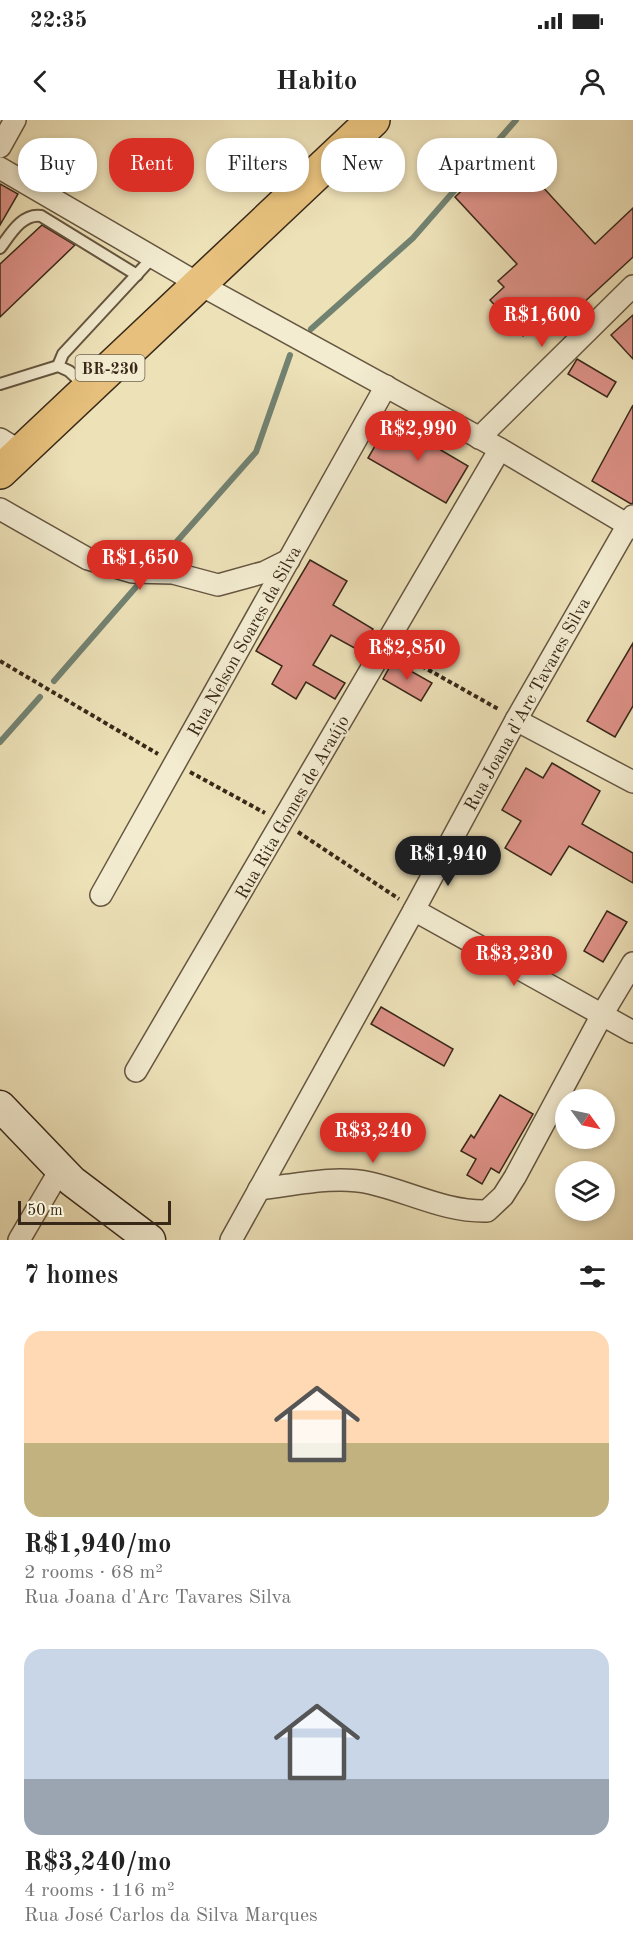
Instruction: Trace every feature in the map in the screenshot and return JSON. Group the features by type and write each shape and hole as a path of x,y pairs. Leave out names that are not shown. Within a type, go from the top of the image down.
{"highway":[{"name":"BR-230","path":"7,454 88,389 373,120"}],"main road":[{"path":"0,1106 60,1170 150,1240"}],"street":[{"path":"0,147 15,120"},
{"path":"0,168 199,284 631,523"},
{"path":"479,438 633,286"},
{"name":"Rua Nelson Soares da Silva","path":"100,895 386,386"},
{"name":"Rua Rita Gomes de Araújo","path":"136,1071 500,449"},
{"path":"0,508 88,559 132,572 173,573 218,585 265,572 289,560"},
{"name":"Rua Joana d'Arc Tavares Silva","path":"231,1240 414,910 516,720 631,523"},
{"path":"516,720 633,782"},
{"path":"414,910 603,1013 633,1032"},
{"path":"259,1189 346,1180 370,1183 450,1209 487,1211 503,1196 603,1013 633,963"},
{"path":"20,1240 60,1170"}],"lane":[{"path":"0,248 20,224 36,215 80,239 137,275"},
{"path":"58,366 63,354 153,257"},
{"path":"0,384 58,366 69,370 88,389"}],"path":[{"path":"386,645 516,720"},
{"path":"0,661 175,764"}],"building":[{"path":"0,184 18,194 0,225"},
{"path":"460,192 547,192 595,244 633,208 633,257 567,318 555,306 523,336 490,300 504,287 498,281 517,264 455,197"},
{"path":"42,225 75,245 0,317 0,264"},
{"path":"633,315 633,359 611,335"},
{"path":"577,359 616,382 607,397 568,374"},
{"path":"633,405 633,503 631,504 592,481"},
{"path":"390,420 468,466 446,503 368,458"},
{"path":"310,560 347,581 333,605 373,629 360,651 331,635 313,665 345,683 335,699 306,682 296,699 272,684 282,666 256,651"},
{"path":"633,643 633,706 615,737 587,721"},
{"path":"393,661 432,683 421,701 383,679"},
{"path":"552,763 600,791 582,824 633,853 633,883 569,846 551,875 505,848 521,821 502,810 526,768 543,778"},
{"path":"607,911 627,922 603,962 584,951"},
{"path":"381,1007 453,1049 444,1066 371,1024"},
{"path":"500,1095 533,1114 499,1173 491,1168 482,1184 467,1175 476,1159 461,1151 471,1135 474,1138"}],"waterway":[{"path":"311,329 413,238 516,120"},
{"path":"164,556 256,452 290,355"},
{"path":"54,681 136,587"},
{"path":"0,742 40,697"}]}
